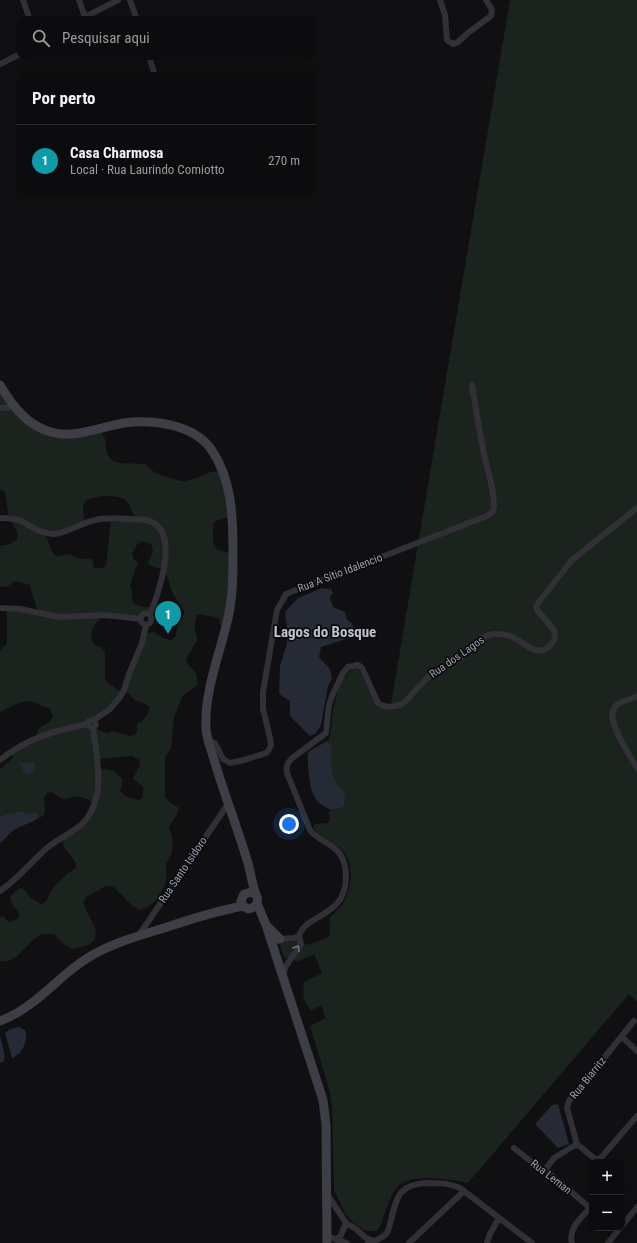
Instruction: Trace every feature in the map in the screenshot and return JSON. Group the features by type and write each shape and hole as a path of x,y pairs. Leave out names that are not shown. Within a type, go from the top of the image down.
{"street":[{"path":"23,0 29,16"},
{"path":"79,0 85,16 118,0"},
{"path":"130,0 136,16"},
{"path":"440,0 445,14 447,40 453,44 458,42 468,32 491,16 492,10 486,0"},
{"path":"0,64 16,56"},
{"path":"150,60 154,72"},
{"path":"0,385 15,407 33,425 43,430 56,433 85,432 124,423 139,422 172,425 195,435 210,448 215,456 230,494 233,521 234,576 228,619 215,664 208,700 206,730 228,804 248,861 251,876 249,901 269,934"},
{"name":"Rua A Sítio Idalencio","path":"209,740 215,743 223,759 230,763 261,755 269,750 271,745 263,709 263,692 276,610 286,594 372,562 487,516 493,512 494,506 492,486 485,459 472,385"},
{"path":"0,408 15,407"},
{"name":"Rua dos Lagos","path":"299,936 304,927 334,908 343,893 346,873 345,865 336,849 313,835 310,830 287,774 286,767 291,758 326,733 329,705 343,673 348,667 358,665 362,668 378,703 386,706 395,706 405,702 434,672 461,657 482,639 488,636 494,634 509,635 536,650 551,646 556,634 537,610 536,607 538,603 572,560 637,508"},
{"path":"0,518 20,520 48,534 60,533 93,520 111,518 151,521 160,529 166,543 164,566 159,591 150,615 151,621 146,625 142,643 120,697 110,709 94,720 89,720 88,724 37,737 22,744 0,760"},
{"path":"0,608 20,609 59,617 105,615 140,620 146,625"},
{"path":"140,620 144,614 150,615"},
{"path":"637,696 616,705 612,714 616,730 637,768"},
{"path":"0,891 50,846 75,830 89,816 97,796 98,784 98,768 93,728 96,723 94,720"},
{"path":"88,724 93,728"},
{"path":"0,756 8,754"},
{"name":"Rua Santo Isidoro","path":"139,936 228,804"},
{"path":"249,901 272,932 280,939 299,936 301,944 286,966 283,976"},
{"path":"0,1021 16,1014 30,1005 86,959 111,946 249,901"},
{"path":"266,924 323,1100 326,1125 326,1192 330,1240"},
{"path":"275,952 277,942 280,939"},
{"name":"Rua Biarritz","path":"577,1144 567,1108 569,1101 622,1037 634,1020"},
{"path":"622,1037 637,1051"},
{"path":"545,1170 554,1158 577,1144 595,1158 600,1159 637,1116"},
{"name":"Rua Leman","path":"514,1148 538,1167 545,1170 589,1207 572,1231 570,1236 572,1243"},
{"path":"368,1243 385,1235 388,1231 398,1197 401,1192 407,1188 421,1184 447,1184 454,1185 464,1191 532,1243"},
{"path":"409,1243 464,1191"},
{"path":"326,1192 346,1223 366,1238 374,1240"},
{"path":"625,1222 637,1207"},
{"path":"487,1243 499,1218"},
{"path":"330,1240 341,1235 346,1223"},
{"path":"608,1243 618,1231"},
{"path":"330,1240 347,1243"}],"shaded area":[{"path":"510,0 637,0 637,1002 629,994 468,1183 431,1178 411,1180 403,1183 397,1187 392,1195 380,1227 376,1231 366,1231 352,1222 345,1213 334,1190 332,1106 329,1089 310,1026 326,1018 321,1006 311,1010 308,1007 303,994 304,982 322,973 314,954 296,962 294,958 305,943 309,945 330,936 329,919 342,905 350,884 350,868 345,854 340,848 318,834 313,827 315,824 328,823 330,819 328,813 331,810 344,807 330,765 331,745 328,742 336,699 340,685 347,674 356,668 359,670 378,707 390,710"},
{"path":"0,385 15,407 51,433 99,429 105,438 106,450 109,457 119,463 146,465 152,471 182,481 187,481 212,472 223,473 230,518 224,518 214,522 213,542 216,548 233,554 225,628 220,624 219,619 215,617 197,614 195,630 198,639 186,659 189,666 197,675 198,684 183,695 174,717 171,749 165,757 165,797 179,808 169,828 173,846 171,855 166,863 166,879 163,889 153,903 140,910 130,904 114,887 106,886 86,897 83,903 96,930 95,940 89,945 72,949 64,944 54,934 41,935 36,937 12,960 6,961 0,961 0,918 2,916 9,922 20,916 11,902 11,895 21,888 25,890 30,897 41,904 46,901 50,892 56,885 76,867 74,859 65,848 63,842 67,834 82,823 92,802 81,797 63,799 51,792 47,793 44,798 45,808 43,815 37,819 39,814 30,814 21,811 0,816 0,769 14,757 8,753 37,737 38,730 53,717 50,709 27,701 18,703 0,712 0,650 7,644 7,608 38,613 30,585 16,581 6,587 0,587 0,546 10,544 17,540 18,533 9,518 5,492 0,489","holes":["102,496 124,499 130,506 135,519 111,518 106,566 103,568 94,568 92,558 78,558 70,554 56,556 43,532 60,533 84,521 83,507 85,501","143,541 151,544 153,552 148,563 155,568 164,567 172,591 177,601 183,608 184,614 183,618 177,625 176,635 173,640 165,639 154,632 145,634 124,690 135,700 149,706 149,712 137,725 137,733 129,736 113,731 107,733 93,728 89,721 116,703 120,697 120,691 106,682 104,650 93,643 91,634 95,624 105,615 141,617 144,614 148,614 149,607 141,606 133,602 130,585 138,562 134,560 132,554 138,543","132,756 139,760 140,764 133,779 143,788 142,798 138,800 125,796 120,791 123,779 114,771 98,768 97,759"]},
{"path":"322,588 331,589 333,593 330,597 333,607 345,612 347,620 352,623 354,631 346,639 321,647 319,657 330,669 332,678 328,686 321,725 315,734 310,736 290,716 290,701 279,694 280,666 288,635 285,612 298,598"},
{"path":"327,741 331,745 331,765 334,777 345,796 344,807 331,810 315,798 312,792 308,768 308,752"},
{"path":"20,762 23,764 25,762 34,762 35,769 30,774 26,774 22,769 23,766 19,765"},
{"path":"21,811 30,814 36,812 39,814 37,819 14,830 0,843 0,816"},
{"path":"298,941 299,943 289,958 284,958 280,944 283,942"},
{"path":"19,1027 25,1030 26,1034 24,1047 19,1054 12,1058 5,1033 10,1029"},
{"path":"0,1036 5,1057 4,1061 0,1063"},
{"path":"558,1104 569,1144 558,1148 535,1124 552,1105"}],"place":[{"name":"Casa Charmosa","path":"168,634"}],"district":[{"name":"Lagos do Bosque","path":"325,632"}]}
